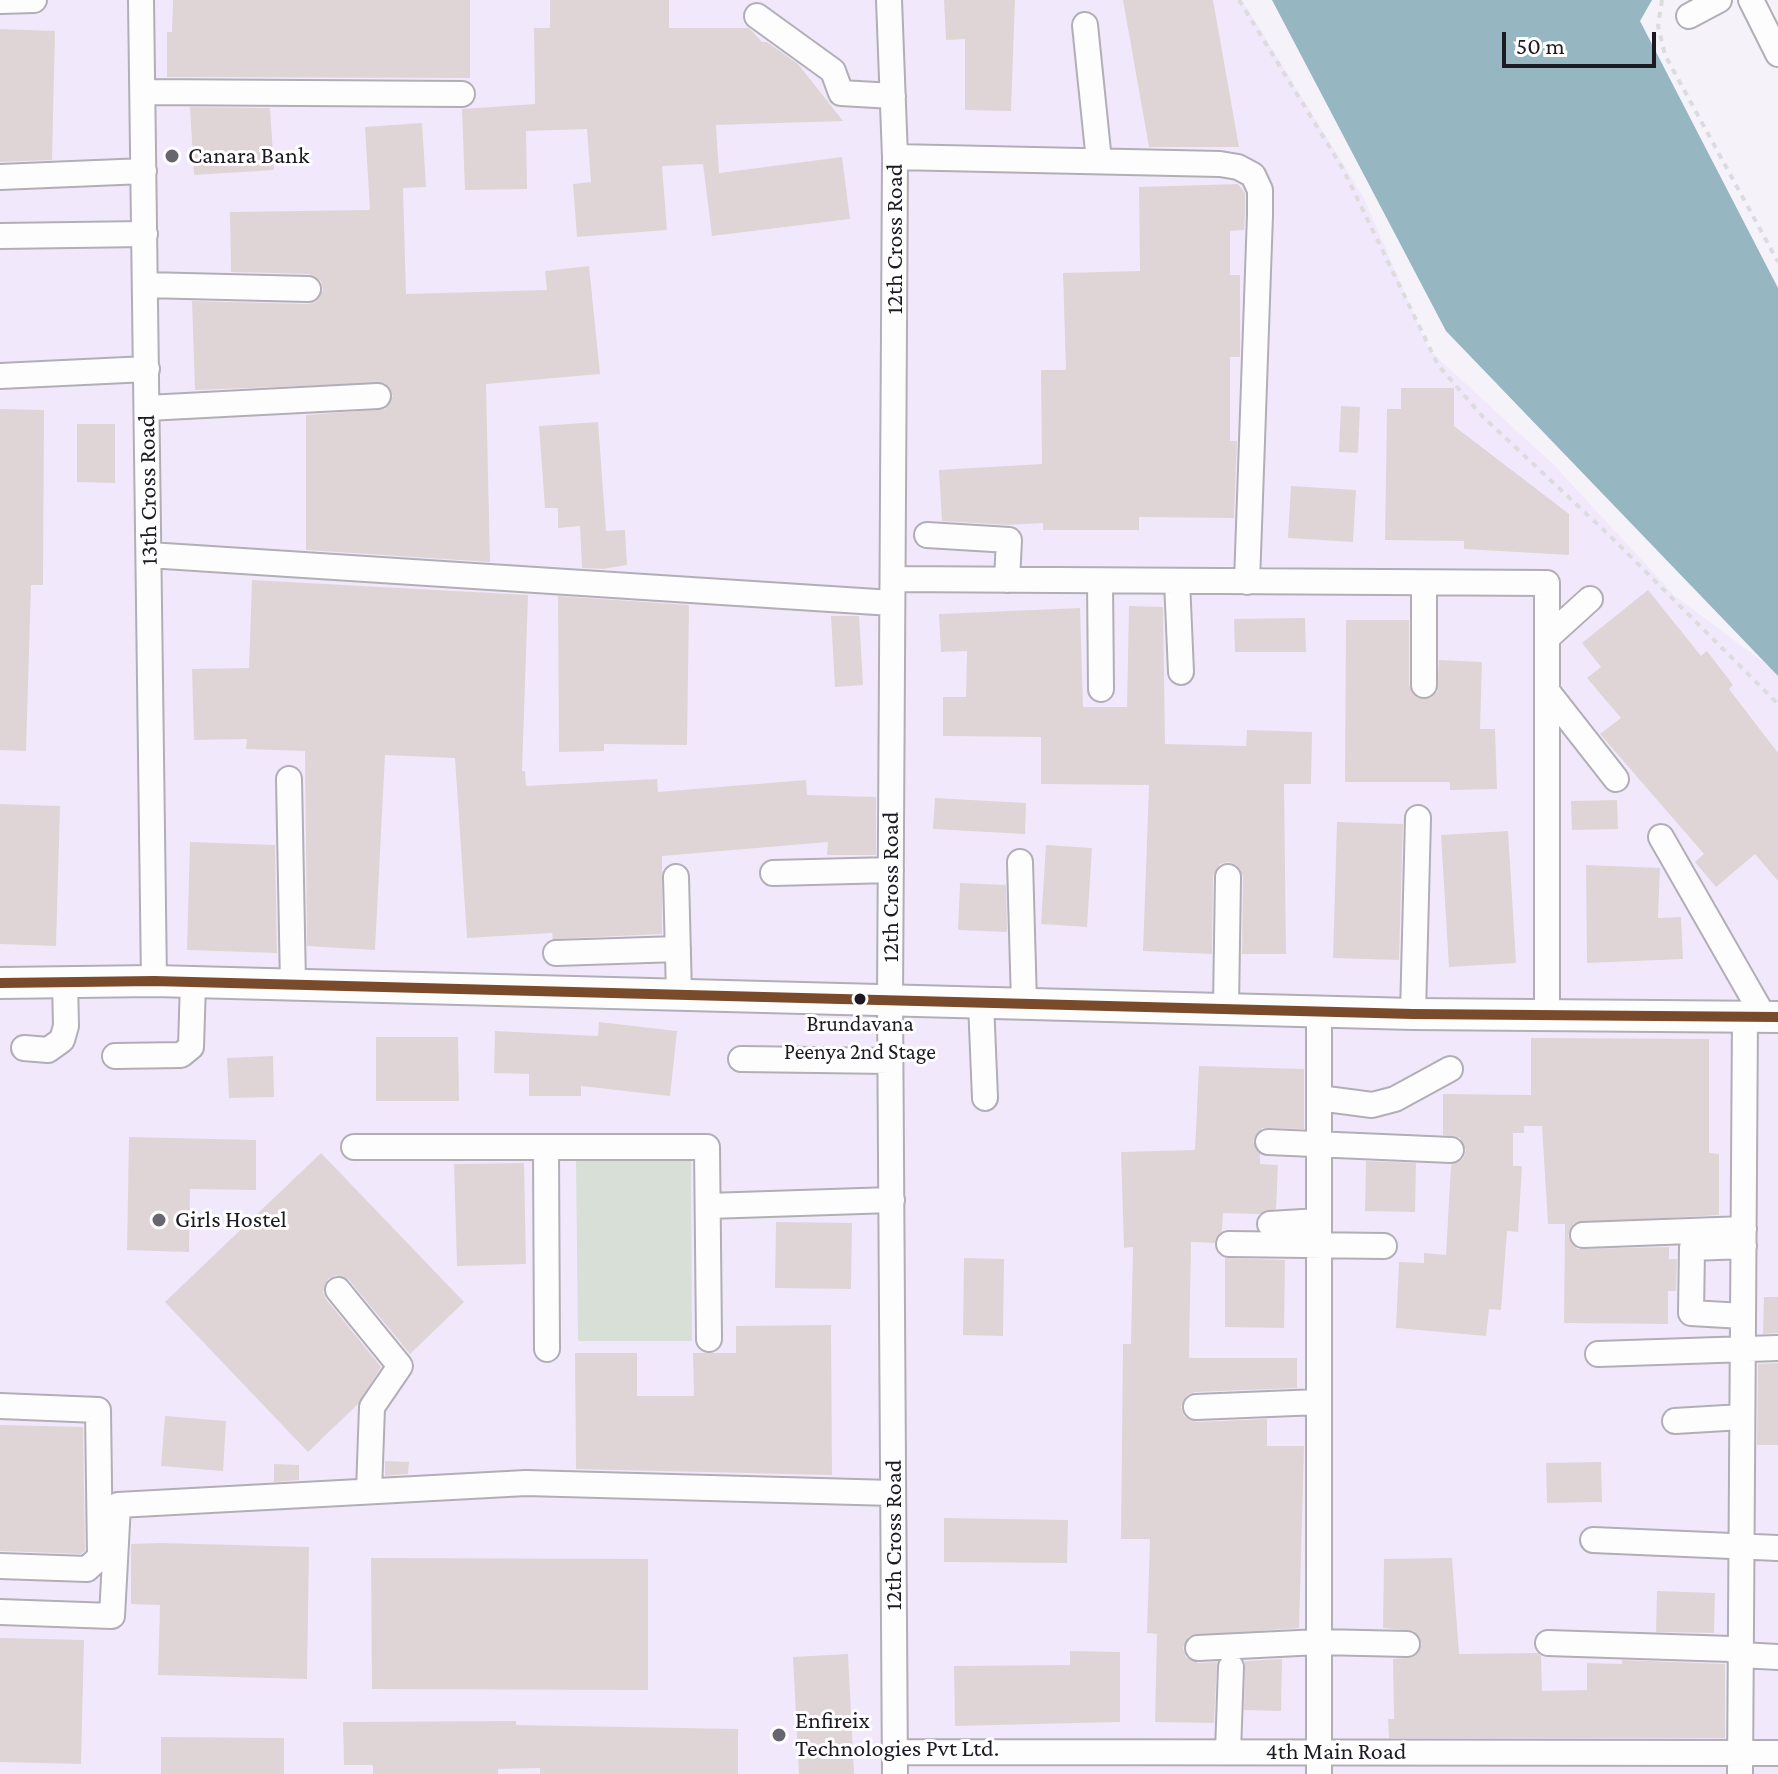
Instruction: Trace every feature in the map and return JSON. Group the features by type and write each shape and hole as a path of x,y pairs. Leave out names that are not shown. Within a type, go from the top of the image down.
{"main road":[{"path":"0,983 154,981 1319,1009 1413,1014 1763,1017"}],"street":[{"path":"0,1 34,0"},
{"name":"13th Cross Road","path":"141,0 154,981"},
{"name":"12th Cross Road","path":"889,0 895,157 890,1001 895,1763"},
{"path":"1689,16 1719,0"},
{"path":"1751,0 1778,54"},
{"path":"757,16 833,71 841,93 893,96"},
{"path":"1085,25 1099,161"},
{"path":"143,92 462,94"},
{"path":"895,157 1238,167 1253,175 1260,190 1247,582"},
{"path":"0,177 144,171"},
{"path":"0,236 145,234"},
{"path":"145,285 308,289"},
{"path":"0,376 147,369"},
{"path":"147,408 378,396"},
{"path":"927,535 1009,540 1007,580"},
{"path":"149,555 893,591 1007,580 1547,583 1547,1013"},
{"path":"1100,581 1101,689"},
{"path":"1177,581 1181,672"},
{"path":"1424,583 1424,685"},
{"path":"1547,638 1590,599"},
{"path":"1547,691 1616,779"},
{"path":"289,779 293,984"},
{"path":"1413,1014 1418,818"},
{"path":"1661,837 1763,1017 1744,1238 1740,1764"},
{"path":"1020,862 1024,1003"},
{"path":"773,873 891,870"},
{"path":"676,877 679,995"},
{"path":"1226,1007 1228,877"},
{"path":"556,953 678,949"},
{"path":"24,1048 48,1050 62,1040 66,1026 65,982"},
{"path":"115,1056 181,1055 191,1047 193,982"},
{"path":"981,1003 985,1098"},
{"path":"1319,1009 1319,1763"},
{"path":"741,1059 890,1061"},
{"path":"1319,1098 1372,1105 1395,1099 1450,1069"},
{"path":"1268,1142 1451,1150"},
{"path":"354,1147 707,1147 709,1339"},
{"path":"546,1147 547,1349"},
{"path":"708,1206 892,1200"},
{"path":"1270,1224 1384,1246"},
{"path":"1229,1244 1319,1232"},
{"path":"1583,1235 1744,1238"},
{"path":"1743,1316 1691,1313 1692,1248 1744,1238"},
{"path":"338,1290 400,1366 372,1407 369,1491"},
{"path":"1598,1354 1778,1348"},
{"path":"1196,1407 1319,1402"},
{"path":"0,1406 98,1410 100,1557 87,1569 0,1566"},
{"path":"1675,1421 1742,1417"},
{"path":"0,1612 112,1616 118,1505 526,1483 893,1493"},
{"path":"1593,1540 1778,1548"},
{"path":"1198,1648 1319,1642 1407,1644"},
{"path":"1548,1643 1731,1649 1741,1655 1778,1657"},
{"path":"1228,1752 1231,1667"},
{"name":"4th Main Road","path":"895,1763 1122,1763 1228,1752 1319,1763 1740,1764 1778,1753"}],"path":[{"path":"1239,0 1343,169 1438,365 1483,417 1609,535 1778,704"},
{"path":"1662,0 1658,26 1665,55 1778,262"}],"shaded area":[{"path":"0,0 1242,0 1364,198 1429,350 1554,465 1675,596 1778,673 1778,1774 0,1774"},
{"path":"691,1157 692,1341 578,1341 576,1159"}],"water":[{"path":"1272,0 1652,0 1640,21 1778,288 1778,676 1446,331"}],"building":[{"path":"173,0 470,0 470,78 167,77 167,32 172,32"},
{"path":"550,0 669,0 669,28 749,28 762,42 767,42 798,64 843,121 716,125 719,173 842,157 850,219 712,236 703,164 662,166 667,230 577,237 573,184 591,182 587,129 526,131 527,189 465,190 462,109 535,104 534,28 550,28"},
{"path":"944,0 1015,0 1011,111 965,110 965,39 946,40"},
{"path":"1123,0 1213,0 1239,147 1149,147"},
{"path":"0,29 55,31 52,160 0,162"},
{"path":"190,107 270,108 274,170 194,175"},
{"path":"422,123 426,187 403,188 406,294 547,290 545,271 589,266 600,374 486,384 490,562 306,550 306,415 385,409 393,396 385,383 195,390 192,301 308,304 316,302 323,290 321,281 309,274 231,272 230,212 370,210 365,127"},
{"path":"1238,184 1245,193 1244,230 1230,231 1230,275 1240,275 1240,357 1230,357 1230,441 1237,441 1234,518 1139,517 1139,530 1043,530 1043,523 1007,525 942,521 939,470 1042,464 1041,370 1066,370 1063,273 1140,271 1139,187"},
{"path":"1401,388 1454,388 1454,426 1569,514 1569,555 1464,549 1464,541 1385,540 1387,409 1401,409"},
{"path":"1341,406 1360,407 1358,453 1339,452"},
{"path":"0,409 44,410 43,585 31,585 26,751 0,750"},
{"path":"598,422 606,531 625,530 627,565 603,569 582,568 580,526 558,528 558,508 545,508 539,426"},
{"path":"77,424 115,424 115,483 77,482"},
{"path":"1291,486 1356,490 1353,542 1288,538"},
{"path":"252,580 528,595 522,771 525,771 526,786 657,779 658,792 806,780 807,795 876,797 876,855 827,855 828,842 662,856 662,934 553,939 552,933 467,938 455,758 385,755 375,950 307,946 305,751 246,749 247,739 194,740 192,669 249,668"},
{"path":"1648,590 1701,656 1707,651 1733,685 1729,689 1778,753 1778,881 1755,854 1716,887 1695,862 1704,854 1600,734 1621,718 1587,678 1601,667 1582,643"},
{"path":"558,596 689,605 687,745 604,744 604,751 559,752"},
{"path":"1129,606 1163,607 1165,744 1246,746 1247,730 1312,732 1311,784 1284,784 1286,954 1242,954 1243,876 1236,865 1229,862 1220,864 1213,876 1212,954 1143,951 1149,785 1041,784 1041,737 943,736 943,697 966,697 967,651 941,652 939,614 1080,608 1083,707 1127,707"},
{"path":"831,616 859,616 863,685 835,687"},
{"path":"1305,618 1306,652 1235,652 1234,619"},
{"path":"1346,620 1409,620 1409,685 1417,698 1431,698 1437,692 1439,660 1482,662 1480,729 1495,729 1497,789 1450,790 1450,782 1345,782"},
{"path":"935,798 1026,803 1025,834 933,829"},
{"path":"1617,800 1618,829 1572,830 1571,801"},
{"path":"0,804 60,806 56,946 0,944"},
{"path":"1337,822 1403,824 1399,960 1333,958"},
{"path":"1508,831 1516,963 1449,967 1441,835"},
{"path":"190,842 275,845 277,953 187,950"},
{"path":"1046,845 1092,848 1087,927 1041,924"},
{"path":"1586,865 1660,868 1658,918 1681,917 1683,959 1587,963"},
{"path":"960,883 1006,885 1007,932 958,930"},
{"path":"599,1022 677,1031 670,1096 581,1086 581,1096 529,1096 529,1074 494,1073 495,1031 598,1036"},
{"path":"376,1037 458,1037 459,1101 376,1101"},
{"path":"1531,1038 1709,1039 1709,1153 1719,1154 1719,1215 1574,1223 1568,1236 1577,1249 1669,1247 1669,1259 1677,1259 1676,1291 1668,1291 1668,1324 1564,1323 1565,1224 1548,1224 1542,1126 1524,1126 1524,1133 1513,1133 1513,1166 1522,1166 1518,1232 1507,1231 1501,1310 1489,1309 1486,1336 1396,1328 1399,1262 1424,1263 1424,1253 1446,1255 1451,1165 1463,1159 1466,1150 1460,1138 1443,1135 1443,1094 1531,1095"},
{"path":"273,1056 274,1097 229,1098 227,1058"},
{"path":"1199,1066 1304,1069 1304,1129 1262,1128 1253,1141 1260,1154 1260,1164 1278,1165 1276,1209 1259,1214 1223,1213 1222,1231 1214,1243 1191,1242 1189,1358 1297,1358 1297,1388 1195,1392 1187,1395 1181,1407 1184,1416 1196,1422 1267,1419 1267,1446 1304,1446 1299,1628 1189,1636 1183,1648 1186,1657 1198,1663 1217,1662 1214,1723 1155,1722 1157,1634 1147,1633 1150,1539 1121,1539 1123,1344 1131,1344 1133,1247 1124,1248 1121,1152 1195,1150"},
{"name":"Girls Hostel","path":"129,1137 256,1140 256,1190 190,1189 189,1252 127,1250"},
{"path":"321,1153 464,1302 410,1354 349,1280 336,1275 328,1279 323,1292 326,1299 381,1367 358,1404 308,1452 165,1302"},
{"path":"1366,1161 1416,1163 1415,1212 1365,1211"},
{"path":"524,1163 526,1264 457,1266 454,1164"},
{"path":"776,1222 852,1223 851,1289 775,1288"},
{"path":"964,1258 1004,1259 1003,1336 963,1335"},
{"path":"1225,1258 1285,1260 1284,1328 1225,1327"},
{"path":"1764,1297 1778,1297 1778,1333 1763,1334"},
{"path":"831,1325 832,1475 576,1469 575,1353 637,1353 637,1396 694,1396 693,1353 736,1353 736,1326"},
{"path":"1778,1363 1778,1445 1757,1445 1758,1364"},
{"path":"165,1416 226,1421 223,1471 161,1466"},
{"path":"0,1425 83,1427 85,1551 81,1554 0,1551"},
{"path":"385,1461 409,1462 408,1474 385,1476"},
{"path":"1601,1462 1602,1502 1547,1503 1546,1463"},
{"path":"274,1464 299,1465 299,1480 274,1482"},
{"path":"944,1518 1068,1520 1067,1563 944,1562"},
{"path":"131,1544 309,1547 307,1679 158,1675 160,1605 131,1604"},
{"path":"371,1558 648,1559 648,1690 372,1689"},
{"path":"1452,1558 1459,1654 1538,1653 1541,1656 1542,1691 1587,1690 1587,1663 1622,1664 1622,1660 1725,1664 1725,1738 1389,1738 1388,1719 1394,1719 1393,1659 1413,1657 1422,1644 1414,1631 1383,1628 1384,1559"},
{"path":"1657,1591 1715,1593 1714,1633 1656,1632"},
{"path":"0,1638 84,1640 81,1764 0,1762"},
{"path":"1070,1651 1120,1652 1120,1722 955,1726 954,1666 1070,1665"},
{"path":"848,1654 854,1774 799,1774 793,1657"},
{"path":"1282,1659 1281,1711 1244,1710 1245,1661"},
{"path":"516,1721 516,1725 738,1729 738,1774 540,1774 540,1768 498,1769 498,1774 373,1774 373,1765 344,1765 343,1722"},
{"path":"161,1737 284,1738 284,1774 161,1774"}],"transit line":[{"path":"0,983 154,981 1413,1014 1778,1017"}],"place":[{"name":"Canara Bank","path":"172,156"},
{"name":"Brundavana Peenya 2nd Stage","path":"860,999"},
{"name":"Girls Hostel","path":"159,1220"},
{"name":"Enfireix Technologies Pvt Ltd.","path":"779,1735"}]}
